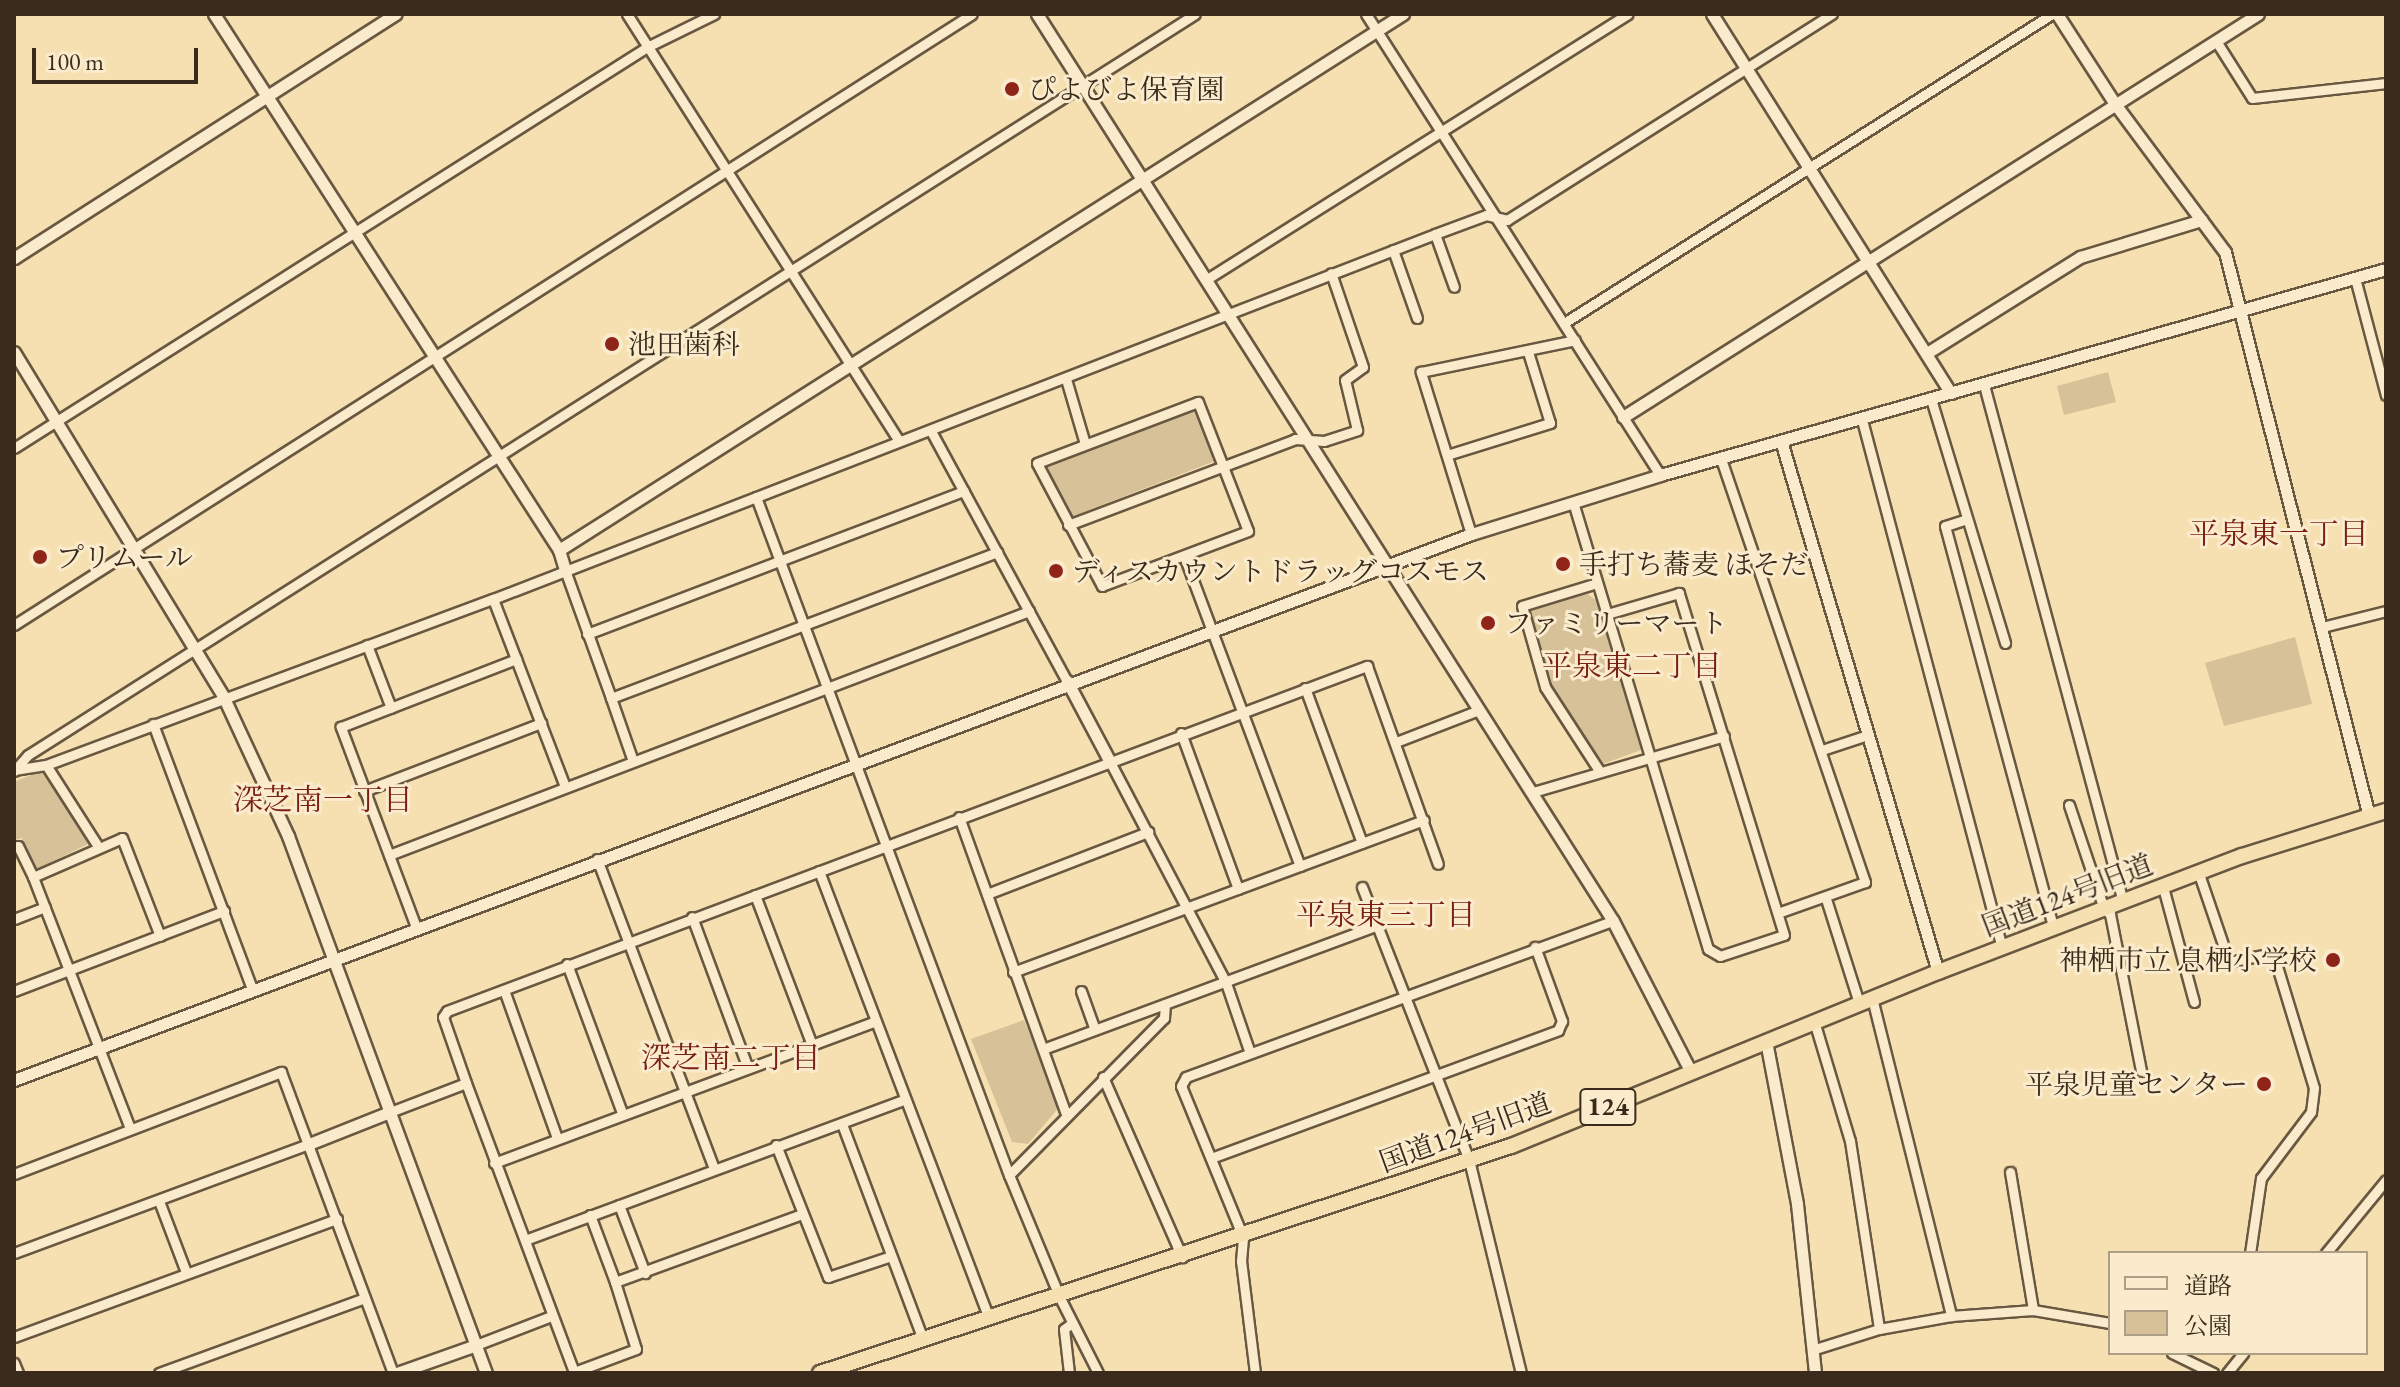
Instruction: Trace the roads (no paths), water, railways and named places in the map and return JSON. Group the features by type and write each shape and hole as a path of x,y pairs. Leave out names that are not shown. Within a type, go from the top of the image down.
{"highway":[{"name":"国道124号旧道","path":"820,1373 922,1337 1243,1237 1469,1160 1938,972 2199,874 2386,811"}],"street":[{"path":"214,14 355,232 432,358 559,550 633,761"},
{"path":"14,258 396,14"},
{"path":"627,14 899,441"},
{"path":"14,448 647,47 714,14"},
{"path":"14,625 972,14"},
{"path":"1037,14 1613,921 1691,1072"},
{"path":"14,770 28,755 1195,14"},
{"path":"1366,14 1660,475"},
{"path":"559,550 1403,14"},
{"path":"1207,279 1627,14"},
{"path":"1712,14 1951,393"},
{"path":"14,770 46,765 493,599 1486,215 1507,220 1832,14"},
{"path":"1564,323 2055,14 2115,104 2225,252 2369,816"},
{"path":"1623,417 2258,14"},
{"path":"2216,41 2252,98 2386,83"},
{"path":"1927,353 2080,257 2202,220"},
{"path":"1435,234 1454,287"},
{"path":"1393,250 1417,318"},
{"path":"14,1080 1067,681 1215,630 1471,534 1660,475 1782,444 2386,269"},
{"path":"1068,525 1307,439 1324,441 1357,430 1345,380 1363,367 1331,273"},
{"path":"2355,278 2386,395"},
{"path":"1471,534 1421,372 1575,340"},
{"path":"14,352 136,548 224,698 288,836 486,1373"},
{"path":"1447,455 1550,423 1528,352"},
{"path":"1066,379 1085,444"},
{"path":"1984,385 2123,902"},
{"path":"1931,399 2005,643"},
{"path":"1198,402 1248,531 1102,586 1037,463 1085,444 1198,402"},
{"path":"1862,420 2002,948"},
{"path":"931,431 1226,983 1250,1053"},
{"path":"1782,444 1938,972"},
{"path":"1721,459 1865,882 1826,899 1778,913"},
{"path":"587,634 964,491"},
{"path":"756,497 830,687 1009,1175 1059,1296 1098,1373"},
{"path":"1573,502 1708,949 1720,956 1784,935 1679,593 1607,614"},
{"path":"1967,519 1945,526 2054,929"},
{"path":"611,698 997,552"},
{"path":"1184,556 1215,630 1300,866"},
{"path":"1597,583 1522,606 1545,687 1600,772"},
{"path":"493,599 565,787"},
{"path":"389,855 1029,611"},
{"path":"2322,627 2386,611"},
{"path":"367,645 391,708"},
{"path":"416,927 341,727 516,659"},
{"path":"590,1215 636,1349 574,1372 494,1163 443,1017 567,964 1367,666 1438,864"},
{"path":"1305,688 1362,843"},
{"path":"1396,742 1479,710"},
{"path":"364,791 541,723"},
{"path":"153,724 253,991"},
{"path":"1181,733 1238,889"},
{"path":"1822,750 1868,735"},
{"path":"1533,792 1724,736"},
{"path":"46,765 99,848"},
{"path":"2069,805 2104,909 2110,914 2141,1071"},
{"path":"959,817 1066,1114"},
{"path":"1013,972 1424,820"},
{"path":"987,894 1148,832"},
{"path":"33,877 122,838 160,936"},
{"path":"14,847 18,846 33,877 130,1129"},
{"path":"597,859 714,1168"},
{"path":"819,871 873,1022 988,1317"},
{"path":"2199,874 2229,962 2273,953 2314,1088 2311,1112 2261,1178 2250,1251"},
{"path":"1362,887 1469,1160 1521,1373"},
{"path":"2163,887 2194,1002"},
{"path":"755,895 812,1045"},
{"path":"1826,899 1866,1000 1951,1316"},
{"path":"14,919 45,907"},
{"path":"14,991 224,911"},
{"path":"692,917 748,1068"},
{"path":"1255,1373 1241,1261 1243,1237 1181,1086 1186,1077 1613,921"},
{"path":"1043,1049 1376,926"},
{"path":"1211,1158 1558,1030 1562,1021 1535,947"},
{"path":"567,964 622,1113"},
{"path":"504,990 557,1138"},
{"path":"1081,991 1095,1030"},
{"path":"1009,1175 1164,1018 1165,1004"},
{"path":"1814,1021 1850,1141 1879,1329"},
{"path":"494,1163 873,1022"},
{"path":"1766,1041 1797,1204 1815,1373"},
{"path":"14,1174 281,1072 395,1373 551,1316"},
{"path":"1103,1077 1182,1257"},
{"path":"14,1253 466,1083"},
{"path":"525,1240 904,1100"},
{"path":"842,1124 922,1337"},
{"path":"776,1145 828,1277 891,1256"},
{"path":"2010,1172 2033,1310"},
{"path":"2328,1251 2386,1180"},
{"path":"159,1201 186,1272"},
{"path":"619,1205 645,1273"},
{"path":"615,1282 802,1214"},
{"path":"14,1337 337,1219"},
{"path":"159,1373 365,1298"},
{"path":"1812,1350 1879,1329 1951,1316 2033,1310 2108,1323"},
{"path":"1069,1373 1064,1329 1072,1323"},
{"path":"2227,1373 2241,1355"},
{"path":"2185,1356 2213,1373"},
{"path":"14,1363 18,1373"}],"place":[{"name":"ぴよびよ保育園","path":"1012,89"},
{"name":"池田歯科","path":"612,344"},
{"name":"プリムール","path":"40,557"},
{"name":"手打ち蕎麦 ほそだ","path":"1563,564"},
{"name":"ディスカウントドラッグコスモス","path":"1056,571"},
{"name":"ファミリーマート","path":"1488,623"},
{"name":"神栖市立 息栖小学校","path":"2333,960"},
{"name":"平泉児童センター","path":"2264,1084"}],"district":[{"name":"平泉東一丁目","path":"2279,534"},
{"name":"平泉東二丁目","path":"1632,666"},
{"name":"深芝南一丁目","path":"323,800"},
{"name":"平泉東三丁目","path":"1386,915"},
{"name":"深芝南二丁目","path":"731,1058"}]}
